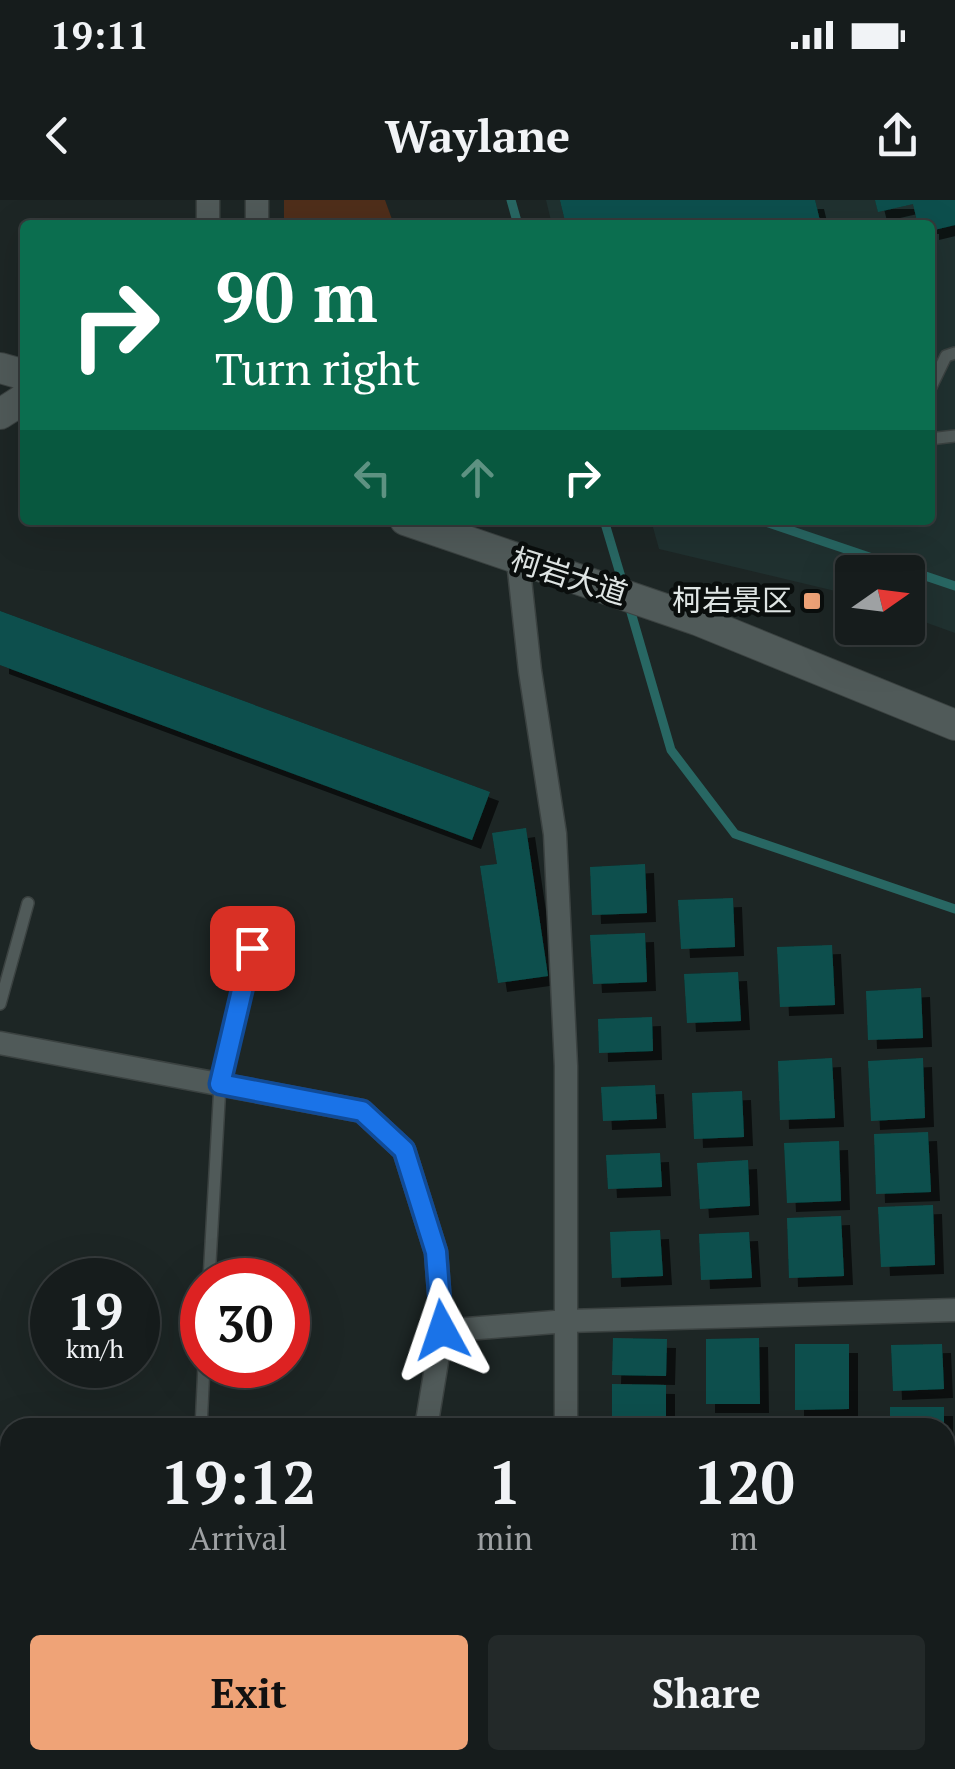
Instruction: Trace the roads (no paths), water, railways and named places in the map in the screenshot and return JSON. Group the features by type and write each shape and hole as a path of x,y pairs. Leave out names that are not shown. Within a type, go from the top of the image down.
{"street":[{"name":"柯岩大道","path":"420,525 697,620 955,726"},
{"path":"518,560 555,834 566,1066 566,1418"},
{"path":"0,1042 362,1111 404,1150 436,1252 442,1330 428,1418"},
{"path":"442,1330 567,1321 955,1310"}],"lane":[{"path":"935,379 946,356 955,353"},
{"path":"0,1004 28,903"},
{"path":"210,1258 220,1084 252,948"},
{"path":"201,1418 203,1388"}],"waterway":[{"path":"511,200 517,220"},
{"path":"605,525 624,587"},
{"path":"775,525 955,586"},
{"path":"628,602 671,750 735,834 955,909"}],"place":[{"name":"柯岩景区","path":"812,601"}]}
